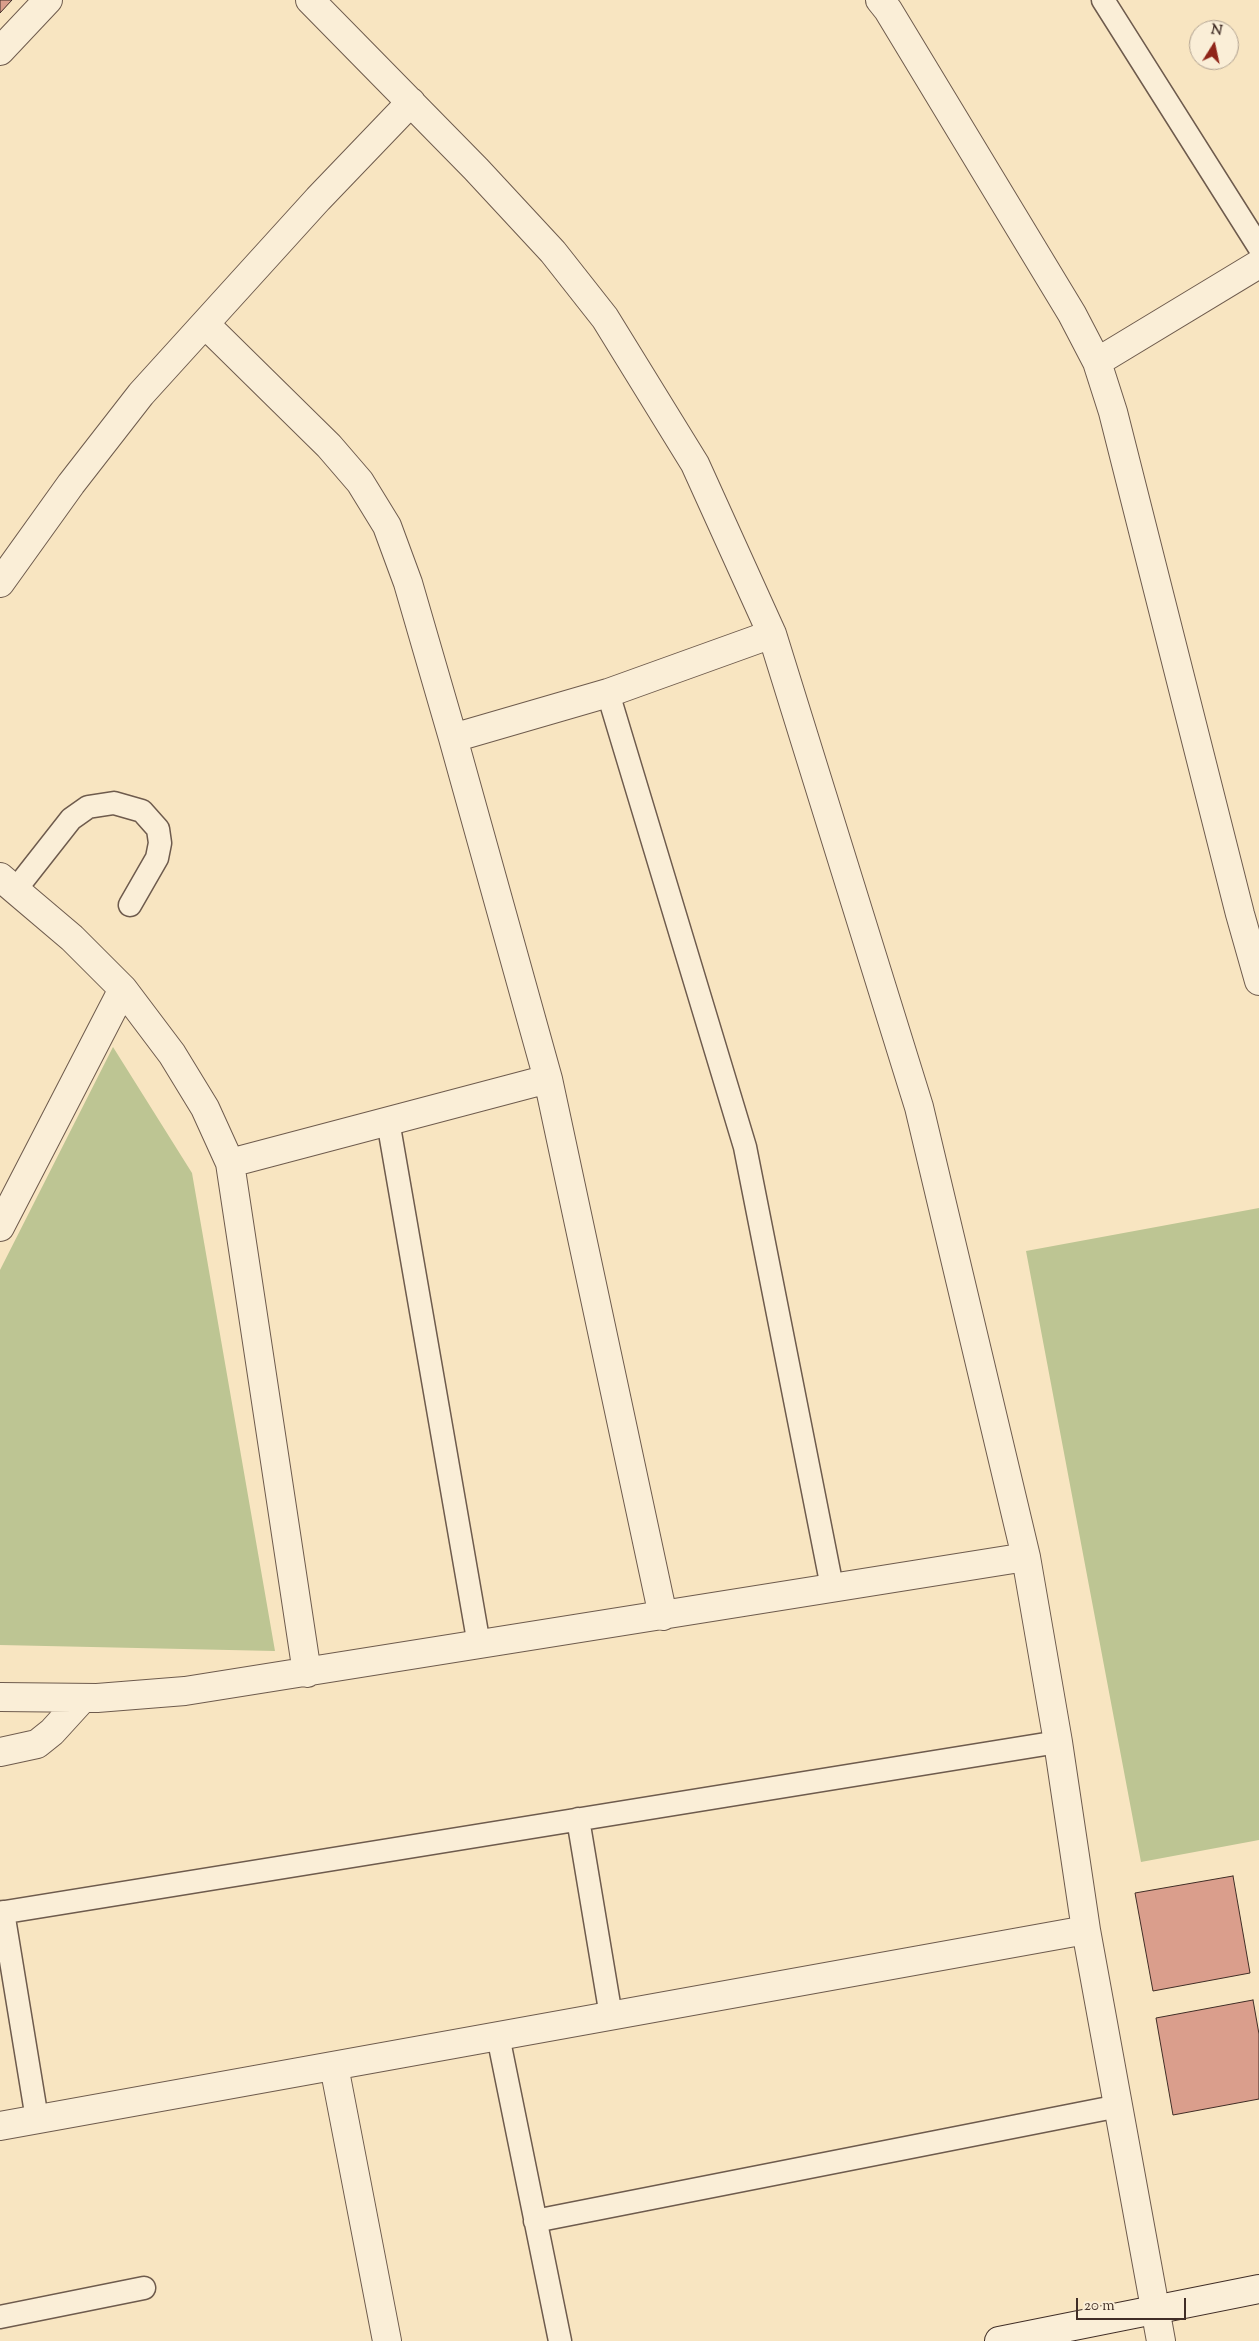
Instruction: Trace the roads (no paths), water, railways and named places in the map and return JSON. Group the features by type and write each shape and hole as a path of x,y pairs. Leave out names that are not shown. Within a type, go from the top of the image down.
{"street":[{"path":"0,51 48,0"},
{"path":"310,0 553,252 605,318 695,464 772,634 919,1107 1026,1558 1058,1742 1086,1930 1161,2341"},
{"path":"880,0 888,10 1072,314 1097,362 1113,412 1250,913 1259,981"},
{"path":"0,583 71,484 141,394 318,199 410,102"},
{"path":"1097,362 1259,264"},
{"path":"205,324 329,446 360,482 387,526 408,583 548,1079 663,1616"},
{"path":"453,738 608,693 772,634"},
{"path":"8,883 72,938 123,988 182,1070 205,1108 230,1163 307,1673"},
{"path":"0,1226 123,988"},
{"path":"230,1163 548,1079"},
{"path":"0,1696 83,1698 185,1691 663,1616 832,1587 1026,1558"},
{"path":"0,1752 36,1744 52,1732 83,1698"},
{"path":"0,2126 1086,1930"},
{"path":"334,2066 387,2341"},
{"path":"999,2341 1259,2290"}],"lane":[{"path":"1103,0 1259,247"},
{"path":"608,693 745,1147 832,1587"},
{"path":"8,883 71,819 88,808 114,803 142,812 158,829 160,843 157,858 130,905"},
{"path":"388,1121 479,1645"},
{"path":"37,2119 2,1913 1058,1742"},
{"path":"578,1819 611,2016"},
{"path":"498,2036 560,2341"},
{"path":"535,2221 1119,2106"},
{"path":"0,2317 144,2288"}]}
